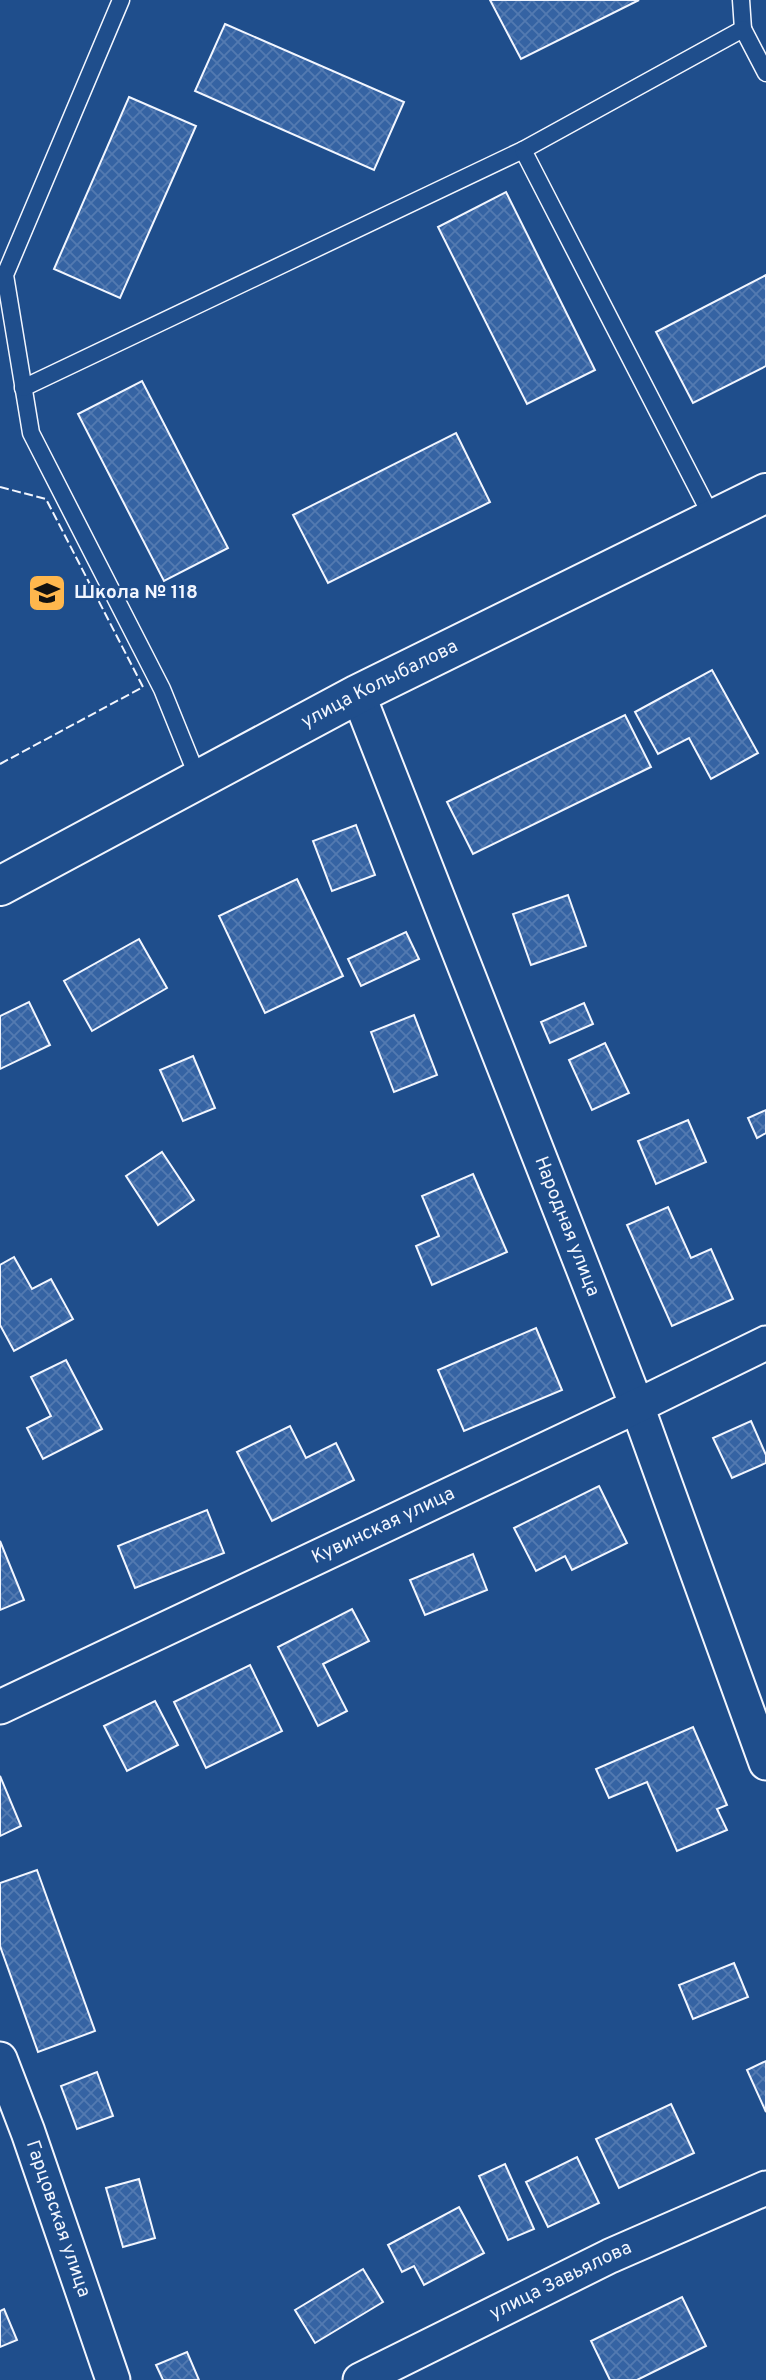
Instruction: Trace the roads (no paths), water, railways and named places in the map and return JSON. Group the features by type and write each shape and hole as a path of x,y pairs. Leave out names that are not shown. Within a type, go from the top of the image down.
{"street":[{"name":"улица Колыбалова","path":"1,883 358,694 766,492"},
{"name":"Народная улица","path":"358,694 637,1406 766,1763"},
{"name":"Кувинская улица","path":"0,1707 766,1343"},
{"name":"Гарцовская улица","path":"0,2059 14,2137 113,2380"},
{"name":"улица Завьялова","path":"360,2380 610,2256 766,2188"}],"lane":[{"path":"121,0 5,275 6,326 23,388 31,433 162,689 198,778"},
{"path":"741,0 743,29 766,73"},
{"path":"23,388 523,150 743,29"},
{"path":"523,150 713,519"}],"place":[{"name":"Школа № 118","path":"47,593"}]}
